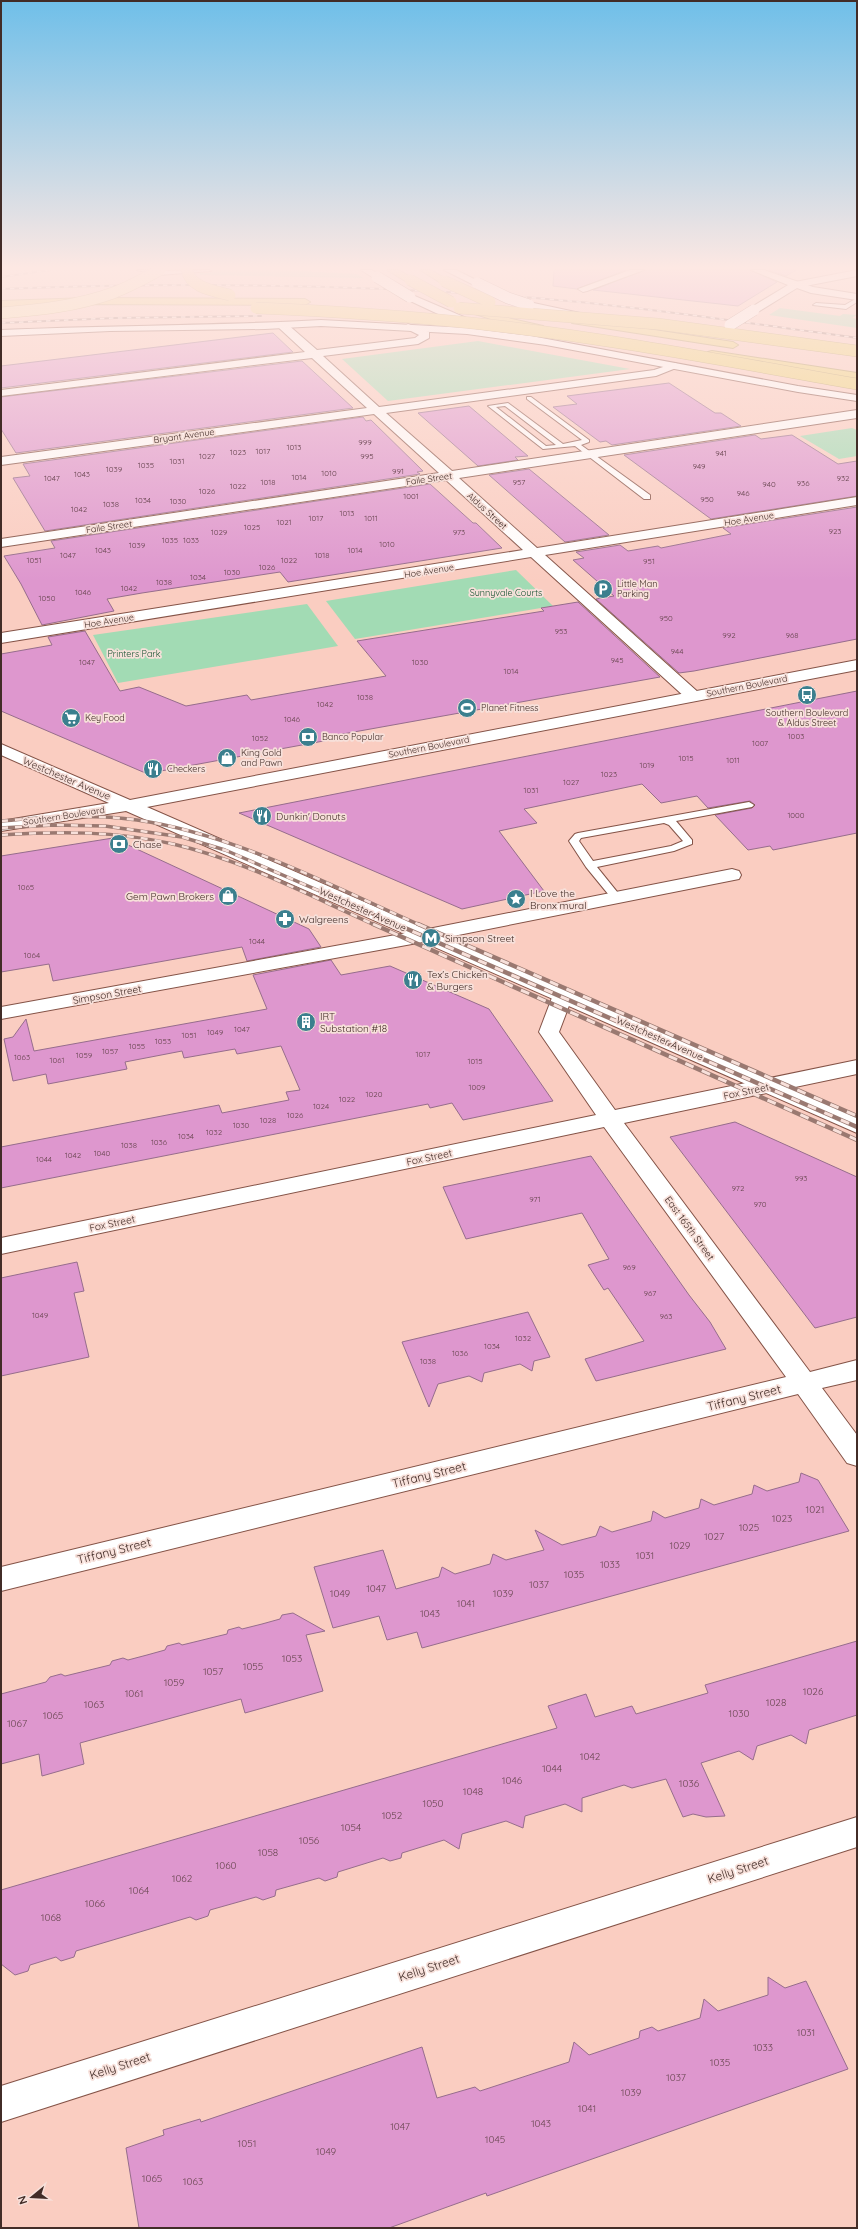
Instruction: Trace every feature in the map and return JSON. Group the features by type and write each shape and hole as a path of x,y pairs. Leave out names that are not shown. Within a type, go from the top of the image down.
{"highway":[{"path":"794,374 857,384"},
{"path":"846,374 857,376"}],"street":[{"path":"1,393 153,374"},
{"name":"Aldus Street","path":"336,374 693,696"},
{"name":"Bryant Avenue","path":"1,461 648,374"},
{"path":"718,374 857,398"},
{"path":"798,389 857,403"},
{"name":"Faile Street","path":"1,542 857,414"},
{"name":"Hoe Avenue","path":"1,638 535,554 857,501"},
{"name":"Southern Boulevard","path":"1,826 131,805 857,665"},
{"name":"Westchester Avenue","path":"1,749 131,805 423,936 563,995 857,1126"},
{"name":"Simpson Street","path":"1,1013 423,936 732,875"},
{"name":"East 165th Street","path":"563,995 549,1032 610,1119 857,1455"},
{"name":"Fox Street","path":"1,1246 857,1067"},
{"name":"Tiffany Street","path":"1,1579 857,1370"},
{"name":"Kelly Street","path":"1,2104 857,1832"}],"lane":[{"path":"530,398 587,441 576,444 562,446 545,448 491,406 506,404 562,446"},
{"path":"576,444 647,497"},
{"path":"617,898 576,846 574,842 578,836 749,805"},
{"path":"590,865 674,848 689,842 672,823 666,821"}],"green space":[{"path":"358,374 592,374 388,401"},
{"path":"852,428 857,430 857,456 839,459 800,436"},
{"name":"Sunnyvale Courts","path":"516,570 553,606 355,639 326,601"},
{"name":"Printers Park","path":"307,604 338,646 118,683 93,635"}],"building":[{"path":"1,374 114,374 1,388"},
{"path":"193,374 316,374 353,408 16,453 1,429 1,397"},
{"path":"669,383 715,413 721,413 741,426 612,445 606,441 600,442 553,407 577,404 567,396"},
{"path":"469,406 528,456 515,457 518,460 478,466 418,413"},
{"path":"363,417 366,421 371,420 423,471 417,472 420,474 45,531 13,478 30,476 23,464"},
{"path":"755,435 761,439 792,435 838,464 857,461 857,496 711,519 624,455"},
{"path":"529,469 609,535 565,542 489,475"},
{"path":"430,484 473,523 476,523 502,548 288,582 280,572 142,593 107,599 114,611 42,625 21,584 4,556 55,548 51,541"},
{"path":"857,507 857,639 694,671 679,673 596,599 614,596 573,560 584,558 576,552 620,545 628,551 658,546 661,548 731,534 723,528"},
{"path":"578,602 660,677 326,737 329,740 150,773 143,772 1,711 1,654 52,645 48,637 85,631 120,691 139,687 186,706 247,695 251,700 386,676 357,641 544,611 541,608"},
{"path":"857,691 857,833 773,850 770,846 748,850 715,815 752,808 755,805 750,801 708,808 697,796 661,803 642,784 524,809 537,823 499,831 544,891 462,909 239,813"},
{"path":"113,838 309,929 321,947 247,961 242,947 53,981 49,964 1,972 1,856"},
{"path":"331,960 341,975 390,966 489,1009 553,1101 463,1120 452,1103 430,1108 428,1104 1,1188 1,1147 219,1105 222,1113 289,1100 286,1092 300,1090 281,1046 237,1054 235,1049 184,1058 182,1051 125,1062 127,1069 48,1084 46,1074 13,1081 4,1039 13,1037 26,1019 34,1051 267,1009 253,975"},
{"path":"735,1122 857,1177 857,1317 815,1328 670,1137"},
{"path":"591,1156 689,1295 710,1322 726,1349 596,1381 585,1359 644,1341 608,1288 604,1290 588,1265 609,1259 582,1213 466,1239 443,1187"},
{"path":"77,1262 84,1291 74,1293 89,1357 1,1376 1,1278"},
{"path":"528,1312 550,1357 534,1361 532,1371 520,1364 484,1373 482,1382 469,1376 438,1384 429,1407 402,1342"},
{"path":"801,1473 818,1480 849,1531 422,1648 417,1632 387,1640 379,1616 333,1628 314,1567 383,1550 396,1589 439,1577 442,1567 455,1574 490,1564 493,1554 506,1560 544,1550 535,1530 562,1545 596,1536 600,1526 612,1532 651,1521 653,1511 665,1518 699,1508 701,1499 714,1505 752,1494 754,1485 767,1491 799,1482"},
{"path":"293,1613 325,1631 306,1635 323,1691 245,1713 241,1699 80,1743 84,1764 42,1776 39,1754 1,1764 1,1694 46,1682 50,1677 61,1674 65,1676 110,1665 112,1661 123,1658 128,1660 165,1650 167,1646 179,1643 182,1645 227,1634 228,1630 239,1627 242,1629 262,1624 280,1619 282,1615"},
{"path":"857,1641 857,1715 809,1730 806,1744 791,1735 757,1746 753,1760 739,1751 701,1763 725,1816 706,1817 693,1814 683,1817 666,1779 632,1788 624,1785 582,1798 582,1812 565,1804 525,1816 523,1828 506,1821 462,1834 459,1849 444,1840 402,1853 401,1858 390,1861 383,1858 338,1872 337,1877 325,1881 319,1878 276,1890 275,1896 263,1900 256,1897 210,1910 208,1916 196,1920 190,1917 76,1951 74,1957 61,1961 56,1957 30,1965 28,1971 15,1975 1,1964 1,1890 557,1728 548,1706 586,1694 595,1717 632,1706 636,1714 708,1693 705,1685"},
{"path":"768,1977 785,1988 806,1981 848,2069 487,2196 486,2193 389,2228 139,2228 126,2148 164,2135 163,2130 200,2119 201,2122 422,2047 437,2098 475,2087 480,2091 569,2062 574,2042 589,2055 639,2038 640,2031 652,2027 658,2031 700,2018 704,1999 718,2011 768,1995"}],"railway":[{"path":"1,821 52,817 103,817 137,820 173,827 210,837 282,863 420,925"},
{"path":"1,828 53,825 105,826 182,837 225,850 398,925"},
{"path":"1,835 44,833 109,834 173,844 225,859 251,869 375,925"},
{"path":"373,924 857,1140"},
{"path":"396,924 857,1127"},
{"path":"418,924 857,1116"}],"place":[{"name":"Little Man Parking","path":"603,589"},
{"name":"Southern Boulevard & Aldus Street","path":"807,695"},
{"name":"Planet Fitness","path":"467,708"},
{"name":"Key Food","path":"71,718"},
{"name":"Banco Popular","path":"308,737"},
{"name":"King Gold and Pawn","path":"227,758"},
{"name":"Checkers","path":"153,769"},
{"name":"Dunkin' Donuts","path":"262,816"},
{"name":"Chase","path":"119,844"},
{"name":"Gem Pawn Brokers","path":"228,896"},
{"name":"I Love the Bronx mural","path":"516,899"},
{"name":"Walgreens","path":"285,919"},
{"name":"Simpson Street","path":"431,938"},
{"name":"Tex's Chicken & Burgers","path":"413,980"},
{"name":"IRT Substation #18","path":"306,1022"}]}
